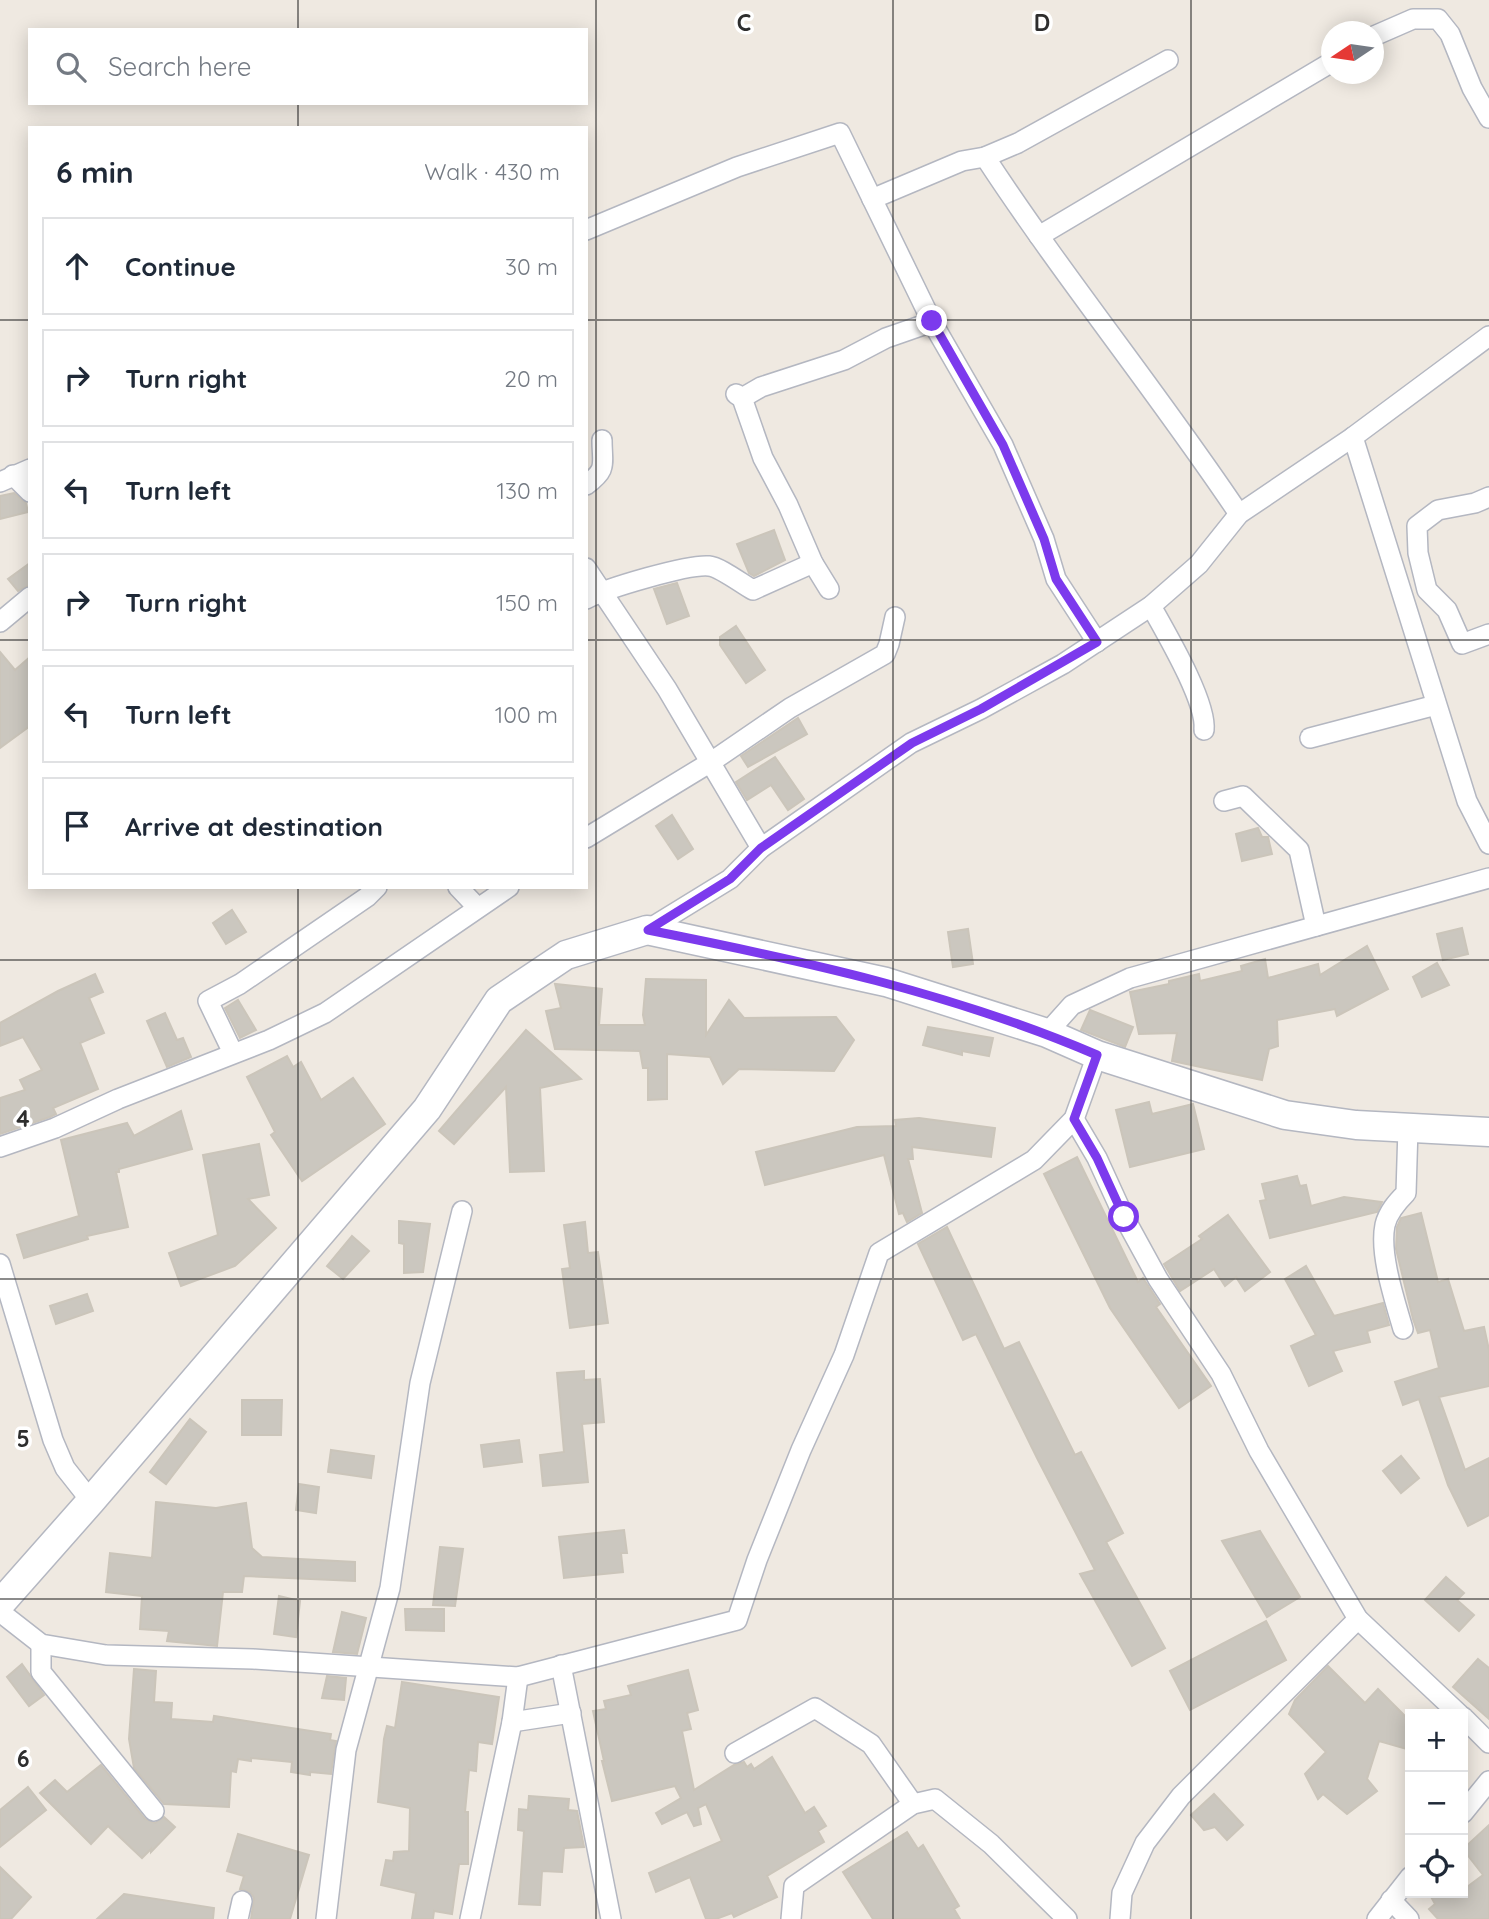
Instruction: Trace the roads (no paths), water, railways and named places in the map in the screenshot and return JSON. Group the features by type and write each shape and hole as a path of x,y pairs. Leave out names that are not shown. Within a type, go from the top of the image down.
{"main road":[{"path":"0,1604 427,1110 499,1000 566,955 648,930 886,982 1047,1033 1097,1055 1285,1115 1356,1125 1489,1132"}],"street":[{"path":"1384,32 1413,19 1438,19 1450,34 1472,88 1489,118"},
{"path":"872,200 962,161 985,157 1018,143 1168,60"},
{"path":"1039,236 1321,69"},
{"path":"588,229 737,167 840,133 932,321 1003,445 1044,539 1056,579 1097,642"},
{"path":"985,157 1239,514"},
{"path":"829,589 813,563 788,505 763,458 739,396 844,360 886,338 932,321"},
{"path":"648,930 730,879 761,848 912,743 981,709 1097,642 1152,606 1199,564 1239,514 1353,437 1489,336"},
{"path":"1353,437 1467,801 1489,844"},
{"path":"588,484 600,475 602,440"},
{"path":"14,475 28,490"},
{"path":"1489,497 1475,503 1438,510 1417,526 1418,553 1427,590 1447,610 1462,644 1489,634"},
{"path":"594,594 687,568 712,566 753,590 813,563"},
{"path":"588,574 594,594 667,689 761,848"},
{"path":"0,622 28,599"},
{"path":"1152,606 1182,661 1205,723 1204,730"},
{"path":"588,837 711,762 790,708 885,654 895,617"},
{"path":"1310,738 1436,705"},
{"path":"1224,801 1243,796 1299,850 1316,926"},
{"path":"1047,1033 1072,1005 1130,978 1489,877"},
{"path":"233,1054 208,1001 240,984 375,889"},
{"path":"460,889 477,907"},
{"path":"0,1147 55,1129 118,1099 269,1040 325,1013 506,889"},
{"path":"0,1612 41,1644 106,1655 241,1658 518,1677 737,1620 757,1560 796,1462 844,1354 879,1254 1034,1160 1074,1119 1097,1055"},
{"path":"1074,1119 1097,1158 1124,1217 1158,1279 1221,1374 1259,1451 1358,1619 1454,1709"},
{"path":"1403,1329 1386,1260 1385,1226 1393,1207 1406,1193 1408,1128"},
{"path":"326,1919 346,1750 390,1588 420,1383 462,1211"},
{"path":"0,1264 53,1440 65,1468 91,1501"},
{"path":"1120,1919 1122,1893 1145,1843 1181,1796 1358,1619"},
{"path":"41,1644 41,1672 153,1811"},
{"path":"561,1665 611,1919"},
{"path":"470,1919 512,1722 518,1677"},
{"path":"734,1753 815,1708 871,1744 913,1804"},
{"path":"512,1722 571,1713"},
{"path":"1468,1722 1489,1742"},
{"path":"1468,1806 1489,1780"},
{"path":"791,1919 794,1886 913,1804 935,1799 991,1844 1067,1919"},
{"path":"1377,1919 1405,1883"},
{"path":"1391,1899 1409,1919"}]}
